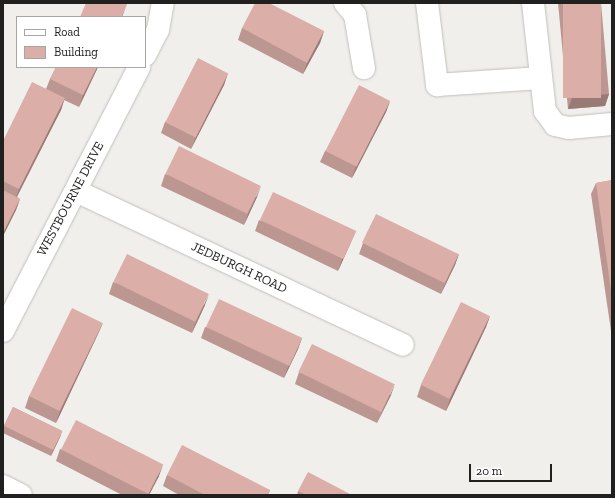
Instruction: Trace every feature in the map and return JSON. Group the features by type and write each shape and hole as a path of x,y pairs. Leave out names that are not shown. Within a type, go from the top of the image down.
{"street":[{"path":"146,53 158,30 163,3"},
{"path":"345,3 355,15 364,68"},
{"path":"427,3 437,85 541,78"},
{"path":"533,3 545,111 555,125 569,128 612,124"},
{"name":"WESTBOURNE DRIVE","path":"3,331 138,68"},
{"name":"JEDBURGH ROAD","path":"76,191 403,345"},
{"path":"3,486 21,495"}],"building":[{"path":"86,3 127,4 121,16 80,16"},
{"path":"255,3 269,3 324,31 307,63 242,28"},
{"path":"563,3 601,3 601,98 563,98"},
{"path":"198,58 228,73 196,138 165,122"},
{"path":"56,68 96,68 83,95 50,79"},
{"path":"32,82 65,98 19,189 3,181 3,141"},
{"path":"359,85 390,101 357,167 325,151"},
{"path":"179,146 261,186 247,214 165,174"},
{"path":"612,180 612,298 596,183"},
{"path":"3,190 20,199 3,233"},
{"path":"273,192 356,231 343,259 260,220"},
{"path":"376,214 459,254 445,283 362,243"},
{"path":"127,254 209,294 195,322 113,282"},
{"path":"219,299 302,338 289,366 206,327"},
{"path":"461,302 490,316 449,399 421,385"},
{"path":"72,308 103,323 60,411 29,396"},
{"path":"312,344 395,384 381,412 298,372"},
{"path":"13,407 62,431 53,450 4,426"},
{"path":"76,420 163,464 148,494 61,449"},
{"path":"182,445 270,490 267,495 205,495 167,475"},
{"path":"308,472 352,495 306,495 298,491"}]}
